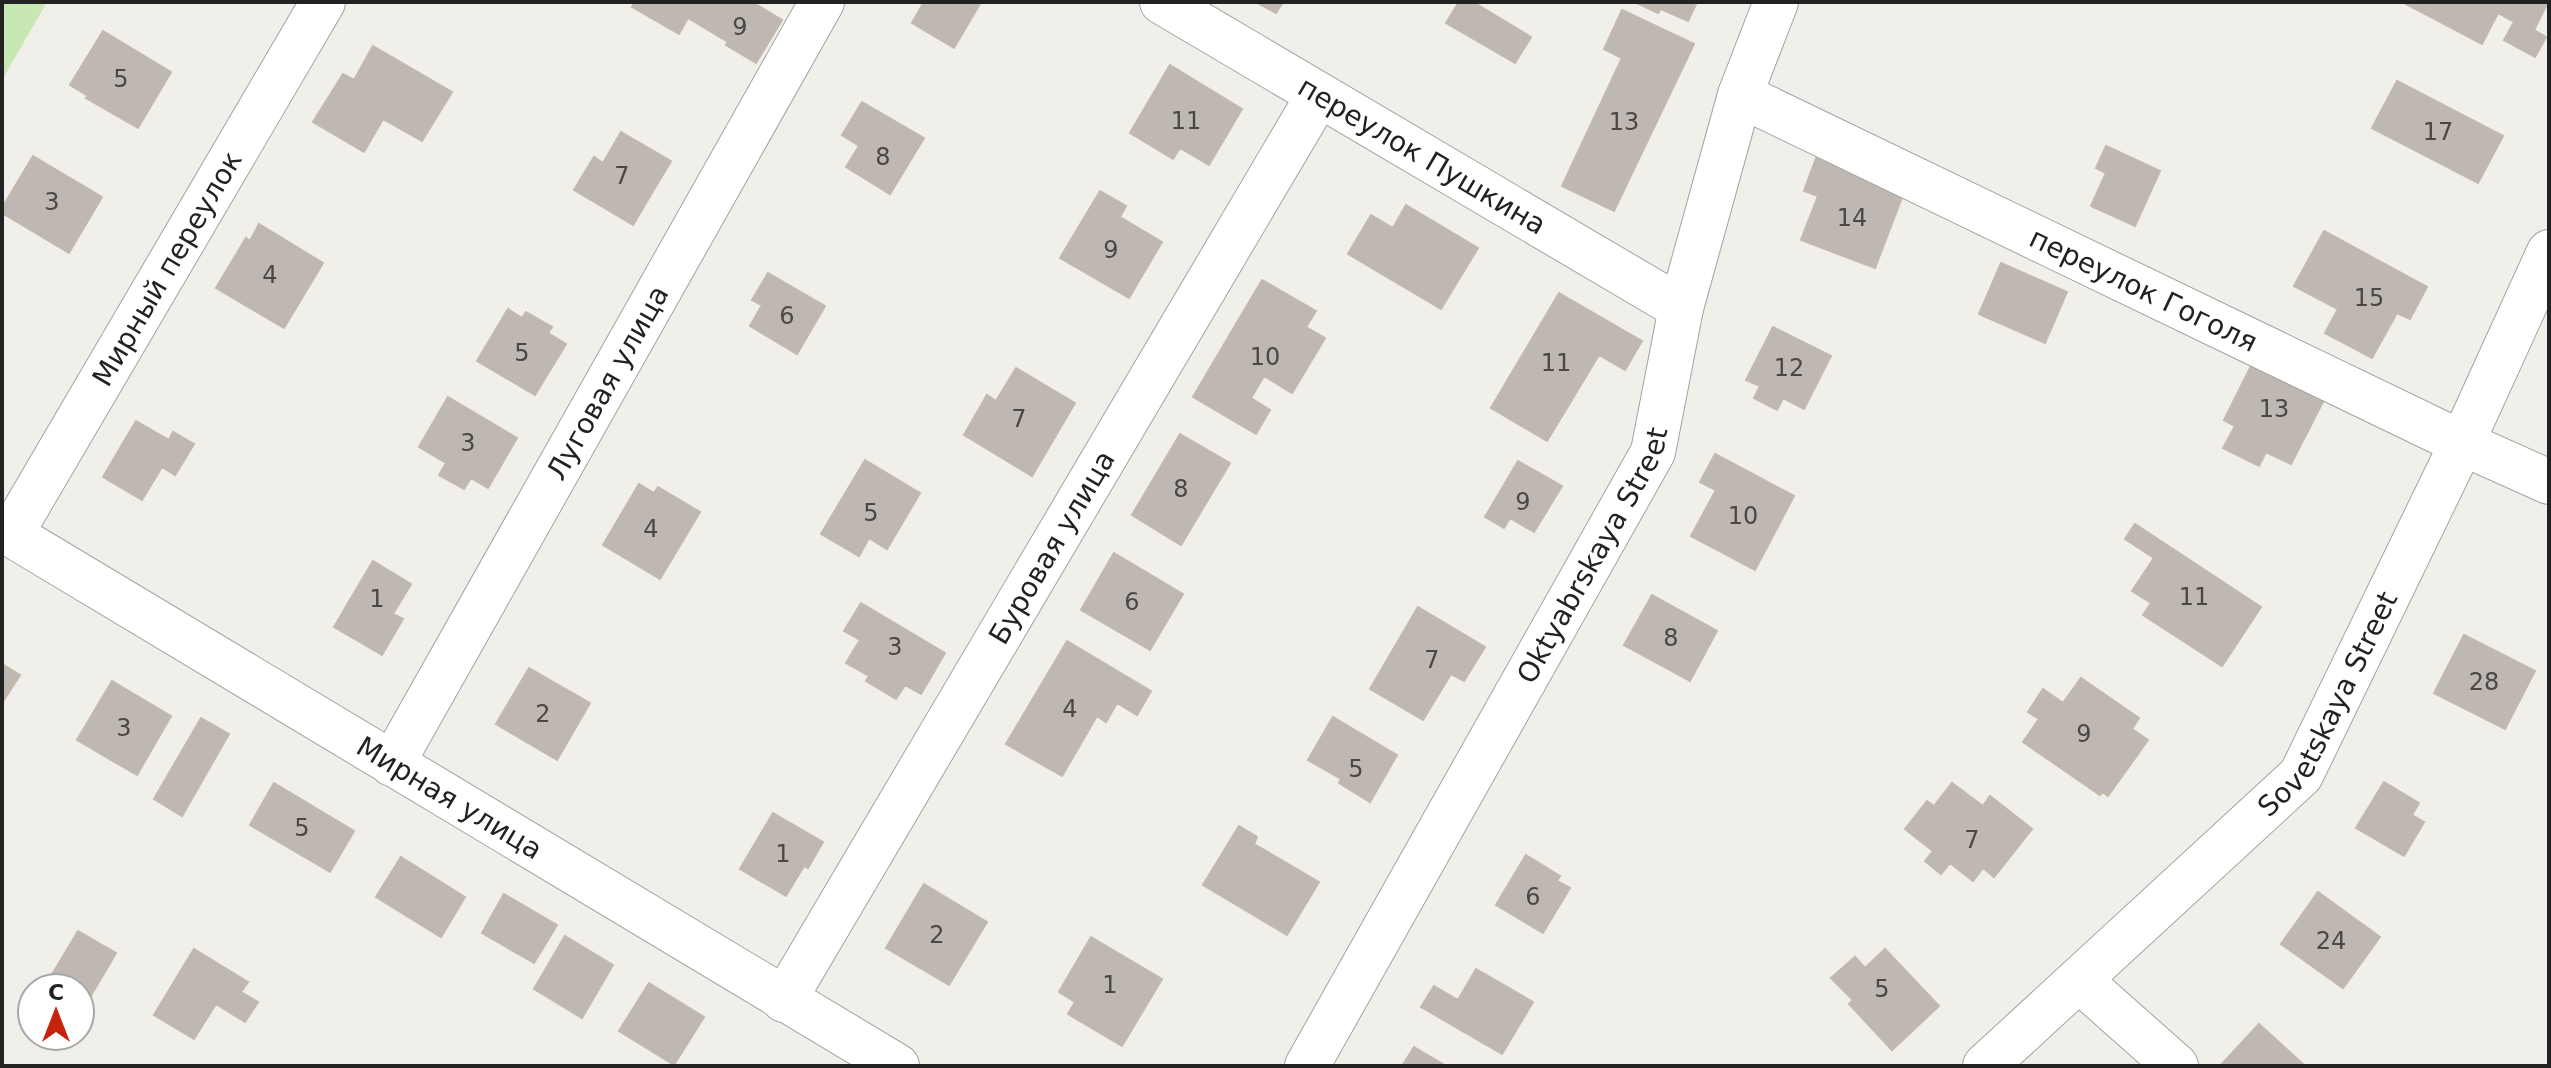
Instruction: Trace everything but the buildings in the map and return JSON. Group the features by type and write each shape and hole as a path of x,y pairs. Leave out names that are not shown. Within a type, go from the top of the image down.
{"street":[{"name":"Мирный переулок","path":"6,532 323,2"},
{"name":"Луговая улица","path":"392,764 822,2"},
{"name":"переулок Пушкина","path":"1162,2 1681,308"},
{"name":"Oktyabrskaya Street","path":"1307,1066 1653,452 1681,308 1740,95 1776,2"},
{"name":"переулок Гоголя","path":"1740,95 2549,482"},
{"name":"Буровая улица","path":"784,1000 1318,96"},
{"name":"Sovetskaya Street","path":"1985,1066 2301,775 2462,443 2549,252"},
{"name":"Мирная улица","path":"6,532 897,1066"},
{"path":"2079,980 2176,1066"}],"green space":[{"path":"2,2 47,2 2,80"}]}
